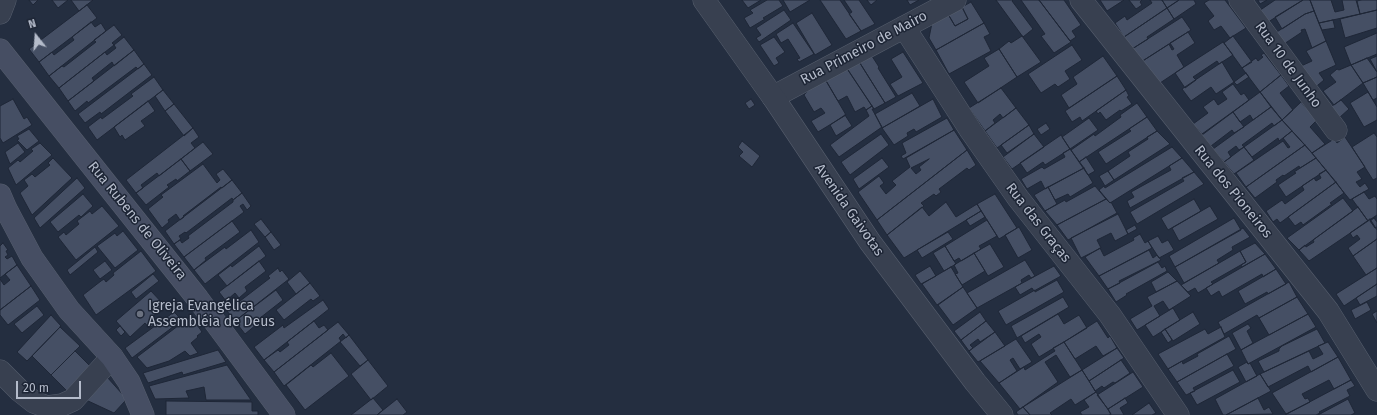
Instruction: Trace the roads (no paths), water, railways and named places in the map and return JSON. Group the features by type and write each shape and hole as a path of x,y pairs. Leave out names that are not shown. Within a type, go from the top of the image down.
{"main road":[{"name":"Rua Rubens de Oliveira","path":"0,50 198,298 284,415"},
{"path":"0,195 32,258 69,310 112,357 129,382 143,415"}],"street":[{"path":"0,13 5,0"},
{"name":"Avenida Gaivotas","path":"704,0 773,97 870,242 975,382 1002,415"},
{"name":"Rua Primeiro de Mairo","path":"773,97 955,0"},
{"name":"Rua dos Pioneiros","path":"1081,0 1328,311 1377,390"},
{"name":"Rua 10 de Junho","path":"1240,0 1336,130"},
{"name":"Rua das Graças","path":"904,27 971,131 1018,198 1110,315 1178,415"},
{"path":"0,370 20,391 34,402 46,407 62,405 73,400 112,357"}],"place":[{"name":"Igreja Evangélica Assembléia de Deus","path":"140,314"}]}
